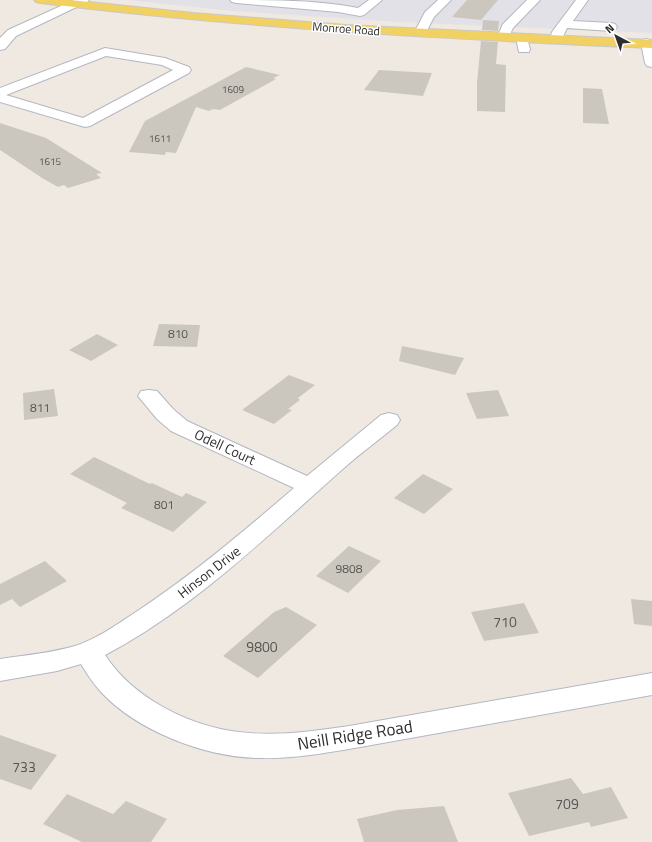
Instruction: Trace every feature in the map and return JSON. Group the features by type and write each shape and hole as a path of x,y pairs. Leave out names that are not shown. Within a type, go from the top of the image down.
{"main road":[{"name":"Monroe Road","path":"40,0 79,2 222,20 503,37 523,44 556,40 649,44"}],"street":[{"path":"236,0 323,3 360,12 376,0"},
{"path":"420,33 429,15 445,0"},
{"path":"503,37 507,27 534,0"},
{"path":"556,40 558,32 582,0"},
{"path":"0,46 12,33 79,2"},
{"path":"564,24 611,27"},
{"path":"649,44 652,62"},
{"path":"0,93 105,52 166,62 184,70 85,123 0,98"},
{"name":"Odell Court","path":"149,396 165,414 179,426 310,486"},
{"name":"Hinson Drive","path":"0,670 57,661 88,652 115,638 172,601 244,545 338,461 388,420"},
{"name":"Neill Ridge Road","path":"88,652 102,674 114,687 130,701 166,723 224,742 256,746 294,745 346,738 652,684"}],"shaded area":[{"path":"127,0 652,0 652,33 401,22 233,11"}],"building":[{"path":"467,0 498,0 481,20 452,17"},
{"path":"483,20 499,21 498,31 482,30"},
{"path":"481,41 498,42 496,64 506,65 505,112 477,111 477,83"},
{"path":"246,67 280,75 273,78 276,79 220,110 213,109 209,111 196,107 176,153 166,152 165,155 129,152 145,121"},
{"path":"379,70 432,73 423,96 364,90"},
{"path":"583,88 602,89 609,124 583,123"},
{"path":"0,123 46,138 102,173 96,174 101,178 68,188 64,185 58,187 0,150"},
{"path":"159,324 200,325 197,347 153,346"},
{"path":"97,334 118,345 91,361 69,350"},
{"path":"402,346 464,358 455,375 399,361"},
{"path":"289,375 315,385 298,398 300,400 288,409 292,410 274,424 242,410"},
{"path":"54,389 58,416 24,420 23,393"},
{"path":"498,390 509,416 477,419 466,393"},
{"path":"94,457 150,484 152,483 182,497 186,493 207,502 173,532 121,508 127,503 70,474"},
{"path":"423,474 453,489 424,514 394,498"},
{"path":"349,546 381,561 348,593 316,576"},
{"path":"45,561 67,581 20,607 12,599 0,605 0,584"},
{"path":"631,599 652,601 652,626 634,624"},
{"path":"524,603 539,633 484,641 471,612"},
{"path":"286,607 317,625 258,678 223,656 274,612"},
{"path":"0,735 57,755 31,790 0,779"},
{"path":"571,778 583,794 611,787 628,818 591,827 589,822 529,836 508,793"},
{"path":"67,794 113,814 126,801 167,819 151,842 82,842 43,824"},
{"path":"444,806 458,842 364,842 357,819 397,810"}]}
